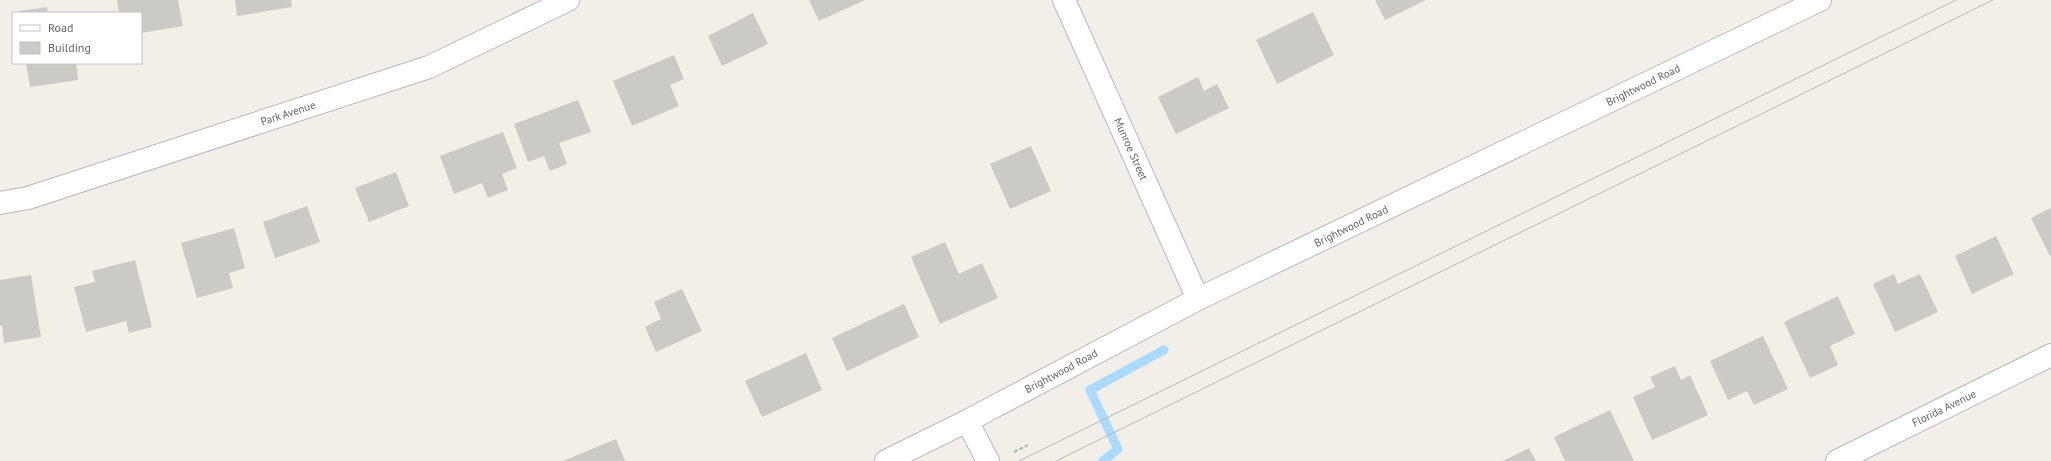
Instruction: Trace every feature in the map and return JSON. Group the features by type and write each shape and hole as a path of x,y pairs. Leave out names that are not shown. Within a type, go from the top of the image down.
{"street":[{"name":"Park Avenue","path":"0,203 28,198 429,67 568,0"},
{"name":"Munroe Street","path":"1064,0 1198,299"},
{"name":"Brightwood Road","path":"886,461 967,421 1198,299 1820,0"},
{"name":"Florida Avenue","path":"1837,461 2051,355"},
{"path":"967,421 988,461"}],"building":[{"path":"117,0 178,0 183,26 142,33 142,12 119,12"},
{"path":"235,0 291,0 292,7 237,16"},
{"path":"809,0 865,0 819,21"},
{"path":"1375,0 1426,0 1385,20"},
{"path":"47,7 48,12 20,12"},
{"path":"1313,12 1334,55 1277,84 1256,40"},
{"path":"753,13 768,44 722,66 708,36"},
{"path":"674,55 684,79 670,85 679,106 632,126 613,81"},
{"path":"26,64 76,64 78,80 30,87"},
{"path":"1198,77 1204,91 1217,84 1229,108 1176,134 1158,97"},
{"path":"578,100 591,132 559,143 567,164 550,171 544,156 528,162 514,124"},
{"path":"503,132 517,168 502,174 508,190 488,198 482,183 454,194 440,156"},
{"path":"1031,146 1051,191 1010,209 990,164"},
{"path":"396,172 409,206 369,222 355,188"},
{"path":"307,206 320,242 275,258 263,222"},
{"path":"2051,208 2051,255 2050,256 2031,218"},
{"path":"234,228 245,268 229,273 233,288 197,298 181,243"},
{"path":"1996,236 2014,274 1972,294 1955,256"},
{"path":"945,242 959,274 982,263 998,298 940,324 911,257"},
{"path":"135,260 152,327 129,333 126,321 86,332 74,287 95,282 92,271"},
{"path":"1894,274 1898,284 1920,274 1938,312 1895,332 1873,284"},
{"path":"31,275 41,337 4,343 2,325 0,326 0,280"},
{"path":"682,289 702,331 656,352 645,327 661,319 654,302"},
{"path":"1838,296 1855,334 1830,346 1838,365 1810,378 1784,322"},
{"path":"904,304 919,337 847,371 832,338"},
{"path":"1763,336 1788,389 1754,405 1747,391 1728,400 1710,361"},
{"path":"806,353 822,390 762,417 745,381"},
{"path":"1675,366 1681,380 1690,375 1708,415 1652,440 1633,397 1655,387 1650,377"},
{"path":"1610,410 1634,461 1565,461 1554,437"},
{"path":"616,439 625,461 563,461"},
{"path":"1529,448 1536,461 1503,461"}],"waterway":[{"path":"1103,461 1118,449 1090,390 1164,350"}],"tram line":[{"path":"1019,461 1956,0"},
{"path":"1056,461 1993,0"}]}
